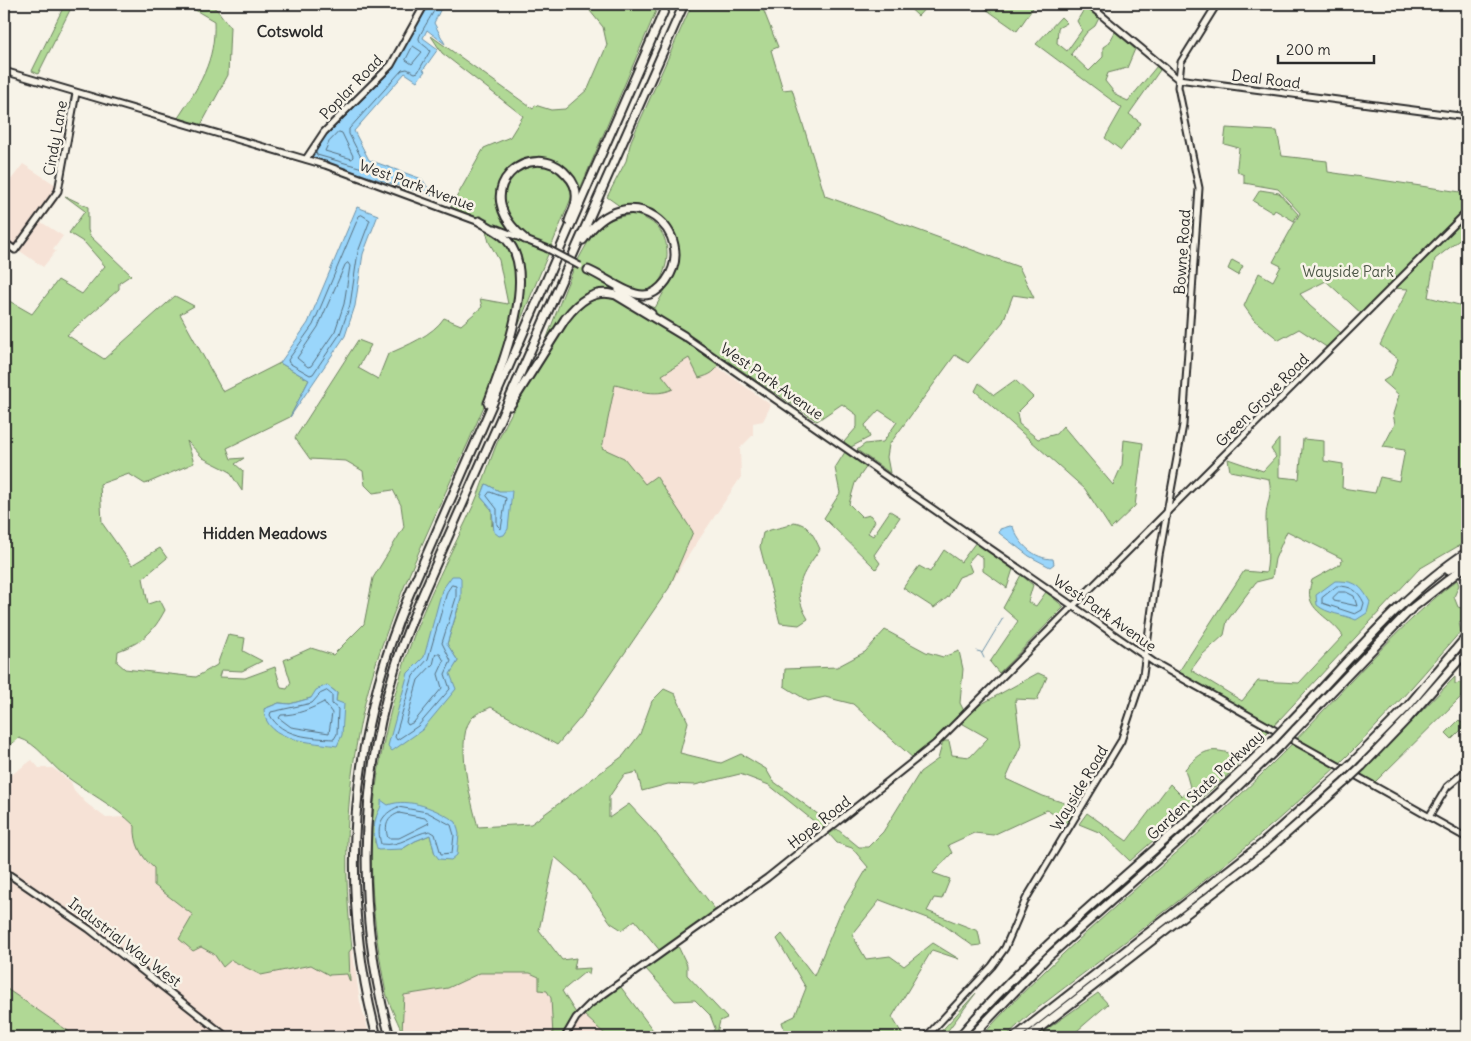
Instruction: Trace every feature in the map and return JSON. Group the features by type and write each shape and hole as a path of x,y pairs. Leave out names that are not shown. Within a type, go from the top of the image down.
{"highway":[{"path":"377,1037 363,974 354,896 354,827 362,757 377,685 394,632 667,4"},
{"path":"390,1037 375,970 366,887 368,815 376,743 394,672 412,620 684,4"},
{"path":"525,240 503,216 500,194 504,182 514,170 528,163 540,162 559,168 570,178 575,188 576,202 563,242"},
{"path":"576,250 597,222 609,214 622,210 637,210 651,215 662,224 670,236 674,253 672,269 664,284 652,293 635,294 588,270"},
{"path":"464,469 507,355 518,294 518,263 513,249 502,235 479,222"},
{"path":"499,423 565,319 575,306 588,297 602,293 616,296 684,336"},
{"name":"Garden State Parkway","path":"960,1037 998,994 1041,951 1209,803 1272,741 1393,614 1441,570 1467,552"},
{"path":"1423,587 1467,560"},
{"name":"Garden State Parkway","path":"971,1037 1048,957 1209,814 1281,746 1411,609 1467,565"},
{"path":"1015,1037 1263,843 1353,762 1408,706 1467,636"},
{"path":"1028,1037 1254,861 1345,782 1414,712 1467,651"}],"street":[{"name":"Poplar Road","path":"306,159 324,132 390,66 425,4"},
{"name":"Deal Road","path":"1088,4 1178,79 1467,117"},
{"name":"Bowne Road","path":"1167,514 1183,425 1199,188 1178,87 1178,79 1180,62 1216,4"},
{"path":"1166,70 1173,69 1180,62"},
{"name":"West Park Avenue","path":"4,71 348,172 546,248 588,270 1147,658 1467,838"},
{"name":"Cindy Lane","path":"4,242 15,250 58,191 76,93"},
{"name":"Green Grove Road","path":"1074,606 1467,212"},
{"path":"1171,492 1183,497"},
{"name":"Wayside Road","path":"926,1037 992,966 1005,948 1026,899 1121,741 1138,696 1147,658 1162,536 1167,514"},
{"path":"1152,529 1162,536"},
{"name":"Hope Road","path":"565,1037 576,1018 590,1004 767,878 931,748 1074,606"},
{"path":"1429,816 1447,787 1467,770"},
{"name":"Industrial Way West","path":"4,871 86,927 228,1037"}],"shaded area":[{"path":"23,164 56,185 57,201 41,222 63,236 53,250 56,251 43,267 4,240 4,189"},
{"path":"676,270 720,360 718,367 771,405 763,421 753,423 753,435 740,448 741,477 682,565 669,588 609,556 569,317 611,295 655,308"},
{"path":"32,760 39,768 53,768 71,782 74,790 86,803 106,818 125,817 135,826 145,860 154,868 154,885 193,915 201,947 214,954 223,967 231,960 261,975 311,965 329,975 347,974 350,980 349,952 352,948 360,1002 370,1037 77,1037 4,987 4,780"},
{"path":"480,973 530,973 539,977 551,999 553,1037 404,1037 402,1032 404,995 448,988"},
{"path":"583,1014 608,1037 563,1037"}],"green space":[{"path":"65,4 73,4 38,74 32,71"},
{"path":"185,4 210,4 230,27 228,75 201,125 178,118 205,72 212,49 214,21"},
{"path":"596,4 659,4 580,189 572,196 495,381 412,568 391,619 370,682 354,757 347,833 348,910 352,948 349,952 350,982 347,974 329,975 311,965 261,975 231,960 223,967 214,954 201,947 193,951 179,939 193,915 154,885 154,868 139,849 135,826 127,818 63,774 32,744 19,738 4,750 4,298 32,314 58,280 82,294 105,266 85,243 69,233 85,211 65,196 88,207 88,230 90,236 131,275 119,283 119,289 67,335 104,359 175,296 194,306 180,314 223,392 280,363 309,380 290,417 227,448 231,459 244,458 235,464 243,471 242,491 229,471 203,458 187,441 194,463 145,484 129,474 100,484 102,523 132,565 160,548 167,558 143,578 148,604 160,600 165,610 156,625 146,636 140,641 118,651 117,662 125,669 196,677 217,665 228,635 245,638 243,651 262,661 242,671 221,670 219,677 245,678 275,667 281,688 287,689 291,683 284,660 311,648 333,655 364,624 373,578 404,527 401,505 393,490 373,493 365,485 363,471 346,461 310,459 295,438 358,340 371,345 358,368 378,379 388,354 426,335 444,318 461,325 482,307 480,299 508,304 499,260 489,242 483,220 451,207 484,148 510,137 523,116 442,53 431,36 533,109 535,105 551,110 565,109 588,89 607,45 603,27 590,11","holes":["327,685 337,693 336,701 264,709 279,703 290,704 311,698"]},
{"path":"692,4 767,4 763,9 778,47 771,50 783,90 792,89 825,196 1019,267 1034,298 1013,295 1003,322 968,363 955,355 889,445 887,457 890,473 857,450 865,444 883,442 897,422 879,410 865,425 870,437 851,447 844,442 857,427 857,415 842,404 817,421 729,362 720,360 712,372 699,378 689,358 662,375 673,389 666,392 651,393 615,385 602,448 624,458 645,484 656,476 693,532 669,588 581,717 557,745 491,707 474,716 468,725 464,737 464,753 468,787 478,827 531,824 623,756 640,734 652,701 664,689 675,694 688,722 680,753 721,763 741,754 766,769 773,781 834,826 826,831 769,785 740,774 695,785 668,784 642,791 637,772 624,775 609,797 609,818 629,804 654,831 718,913 676,942 687,965 687,975 727,1018 720,1021 716,1037 709,1037 715,1028 710,1015 695,1000 675,1001 645,968 661,952 635,920 622,930 611,923 578,877 555,857 539,930 562,960 576,958 574,969 590,968 589,975 585,972 562,991 579,1018 563,1037 553,1037 551,998 547,991 539,990 539,977 530,973 480,973 448,988 404,995 402,1032 385,988 374,916 371,867 375,795 384,740 393,703 416,630 431,593 474,504 501,434 524,390 553,342 581,306 592,298 607,295 615,296 655,308 676,270 676,250 672,233 659,215 638,205 621,207 607,197 626,161 631,141","holes":["486,484 499,491 492,526 492,510 481,497","461,599 447,644 458,661 449,674 408,674 424,657","382,809 459,834 435,854 430,835 402,849 375,843 376,818"]},
{"path":"905,4 929,4 918,16"},
{"path":"985,4 1035,5 1017,31 983,7"},
{"path":"1086,6 1099,18 1095,26 1087,32 1071,54 1089,71 1103,57 1103,47 1109,43 1115,32 1135,49 1127,68 1108,73 1105,81 1117,96 1128,101 1157,66 1160,70 1129,114 1141,123 1121,150 1105,138 1122,108 1036,44 1061,17 1067,23 1058,28 1057,43 1067,51 1082,30 1077,21"},
{"name":"Wayside Park","path":"1226,128 1277,131 1282,156 1327,161 1328,172 1467,193 1467,234 1435,259 1428,297 1467,307 1467,541 1419,569 1229,774 1130,861 1101,833 1079,824 1087,813 1127,841 1170,784 1182,796 1190,787 1185,769 1197,757 1213,751 1236,755 1264,723 1178,673 1244,571 1266,573 1268,552 1266,512 1270,495 1269,479 1230,471 1228,459 1263,471 1276,457 1271,449 1279,439 1279,477 1299,479 1303,439 1324,441 1324,461 1343,464 1342,488 1375,493 1380,477 1399,481 1405,450 1383,447 1395,424 1393,414 1399,395 1383,381 1391,376 1398,359 1380,345 1408,289 1392,288 1363,315 1326,281 1300,294 1309,305 1342,334 1328,348 1299,329 1279,340 1254,320 1244,306 1259,273 1273,281 1281,266 1273,262 1300,213 1278,189 1244,183 1244,175 1238,172 1237,166 1239,148 1224,144","holes":["1287,531 1343,559 1339,565 1312,580 1310,590 1310,599 1313,605 1343,636 1299,683 1258,681 1242,701 1191,670 1202,655 1224,635 1227,621 1256,582 1272,578 1275,559"]},
{"path":"1260,190 1279,193 1298,214 1294,221 1275,210 1273,213 1253,201"},
{"path":"632,214 656,225 664,238 667,254 666,264 659,282 654,287 638,292 602,290 586,294 566,310 543,348 570,277 589,241 599,228 610,220"},
{"path":"1232,260 1243,266 1238,275 1228,269"},
{"path":"1015,380 1033,397 1017,413 1019,424 1038,439 1056,434 1063,426 1113,485 1122,465 1124,440 1143,443 1135,506 1111,529 1085,489 975,391 979,383 994,395"},
{"path":"845,452 867,466 855,483 849,504 862,517 870,515 875,521 868,533 873,536 890,511 900,517 874,555 880,563 876,569 824,518 840,493 835,468"},
{"path":"794,522 807,528 820,549 800,582 800,599 808,619 799,625 780,623 760,547 763,533"},
{"path":"976,542 1013,569 1007,588 983,571 983,558 976,553 968,562 972,572 959,577 948,597 934,608 903,588 919,566 930,572 944,550 961,562"},
{"path":"1021,575 1033,585 1028,602 1036,606 1046,592 1064,607 999,673 990,662 1018,621 1003,608"},
{"path":"1457,580 1459,585 1454,597 1458,607 1467,610 1467,618 1459,623 1461,631 1389,713 1351,752 1278,820 1243,849 1030,1014 1005,1037 981,1037 1050,966 1234,801 1270,766 1384,646"},
{"path":"885,630 926,652 943,657 959,651 963,669 960,703 965,713 1038,673 1047,677 1037,700 1015,699 1021,745 1006,779 1043,796 1077,807 1068,824 1047,810 993,835 974,833 948,845 952,853 933,873 950,879 942,899 934,898 927,911 978,931 981,945 973,946 941,923 880,900 852,935 866,959 890,956 904,966 933,943 959,959 932,950 892,1017 904,1037 778,1037 786,1035 782,1022 795,1016 806,988 777,939 782,934 814,976 839,916 868,867 852,848 837,843 829,834 837,829 859,847 868,847 883,832 920,772 938,759 943,741 949,741 952,755 970,757 988,738 958,721 914,759 853,704 825,697 808,701 784,686 785,669 837,667 865,652"},
{"path":"1455,677 1455,684 1467,681 1467,691 1374,783 1360,774"},
{"path":"1459,720 1465,726 1452,739 1446,733"},
{"path":"620,986 658,1037 608,1037 583,1014"},
{"path":"4,987 77,1037 4,1037"},
{"path":"976,993 943,1037 936,1037"},
{"path":"1098,993 1108,1004 1070,1037 1036,1037"}],"water":[{"path":"424,4 443,4 434,23 445,44 427,30 423,38 438,49 423,70 425,71 417,81 405,73 354,131 369,160 422,179 433,196 307,158 320,135 389,65"},
{"path":"357,207 378,215 363,254 355,306 345,336 290,417 309,380 280,363 308,323"},
{"path":"486,484 499,491 512,491 508,529 504,535 499,536 494,532 492,510 481,497"},
{"path":"1013,527 1023,545 1040,556 1053,559 1054,564 1050,567 1029,556 999,533 1000,529"},
{"path":"452,576 459,576 461,578 461,598 447,644 458,661 450,674 456,689 422,730 392,751 388,746 408,673 424,657 442,590"},
{"path":"1335,581 1348,582 1360,587 1370,602 1367,613 1356,620 1325,610 1317,605 1316,595"},
{"path":"327,685 337,693 336,701 344,704 342,735 337,746 304,741 281,734 272,728 266,720 264,709 279,703 290,704 311,698 316,690"},
{"path":"381,800 388,805 405,802 414,803 432,809 456,822 459,834 457,855 451,860 439,859 435,854 430,835 402,849 378,850 374,826"}],"waterway":[{"path":"982,653 1003,618"},
{"path":"977,651 981,652 984,658"}],"district":[{"name":"Cotswold","path":"290,31"},
{"name":"Hidden Meadows","path":"265,533"}]}
